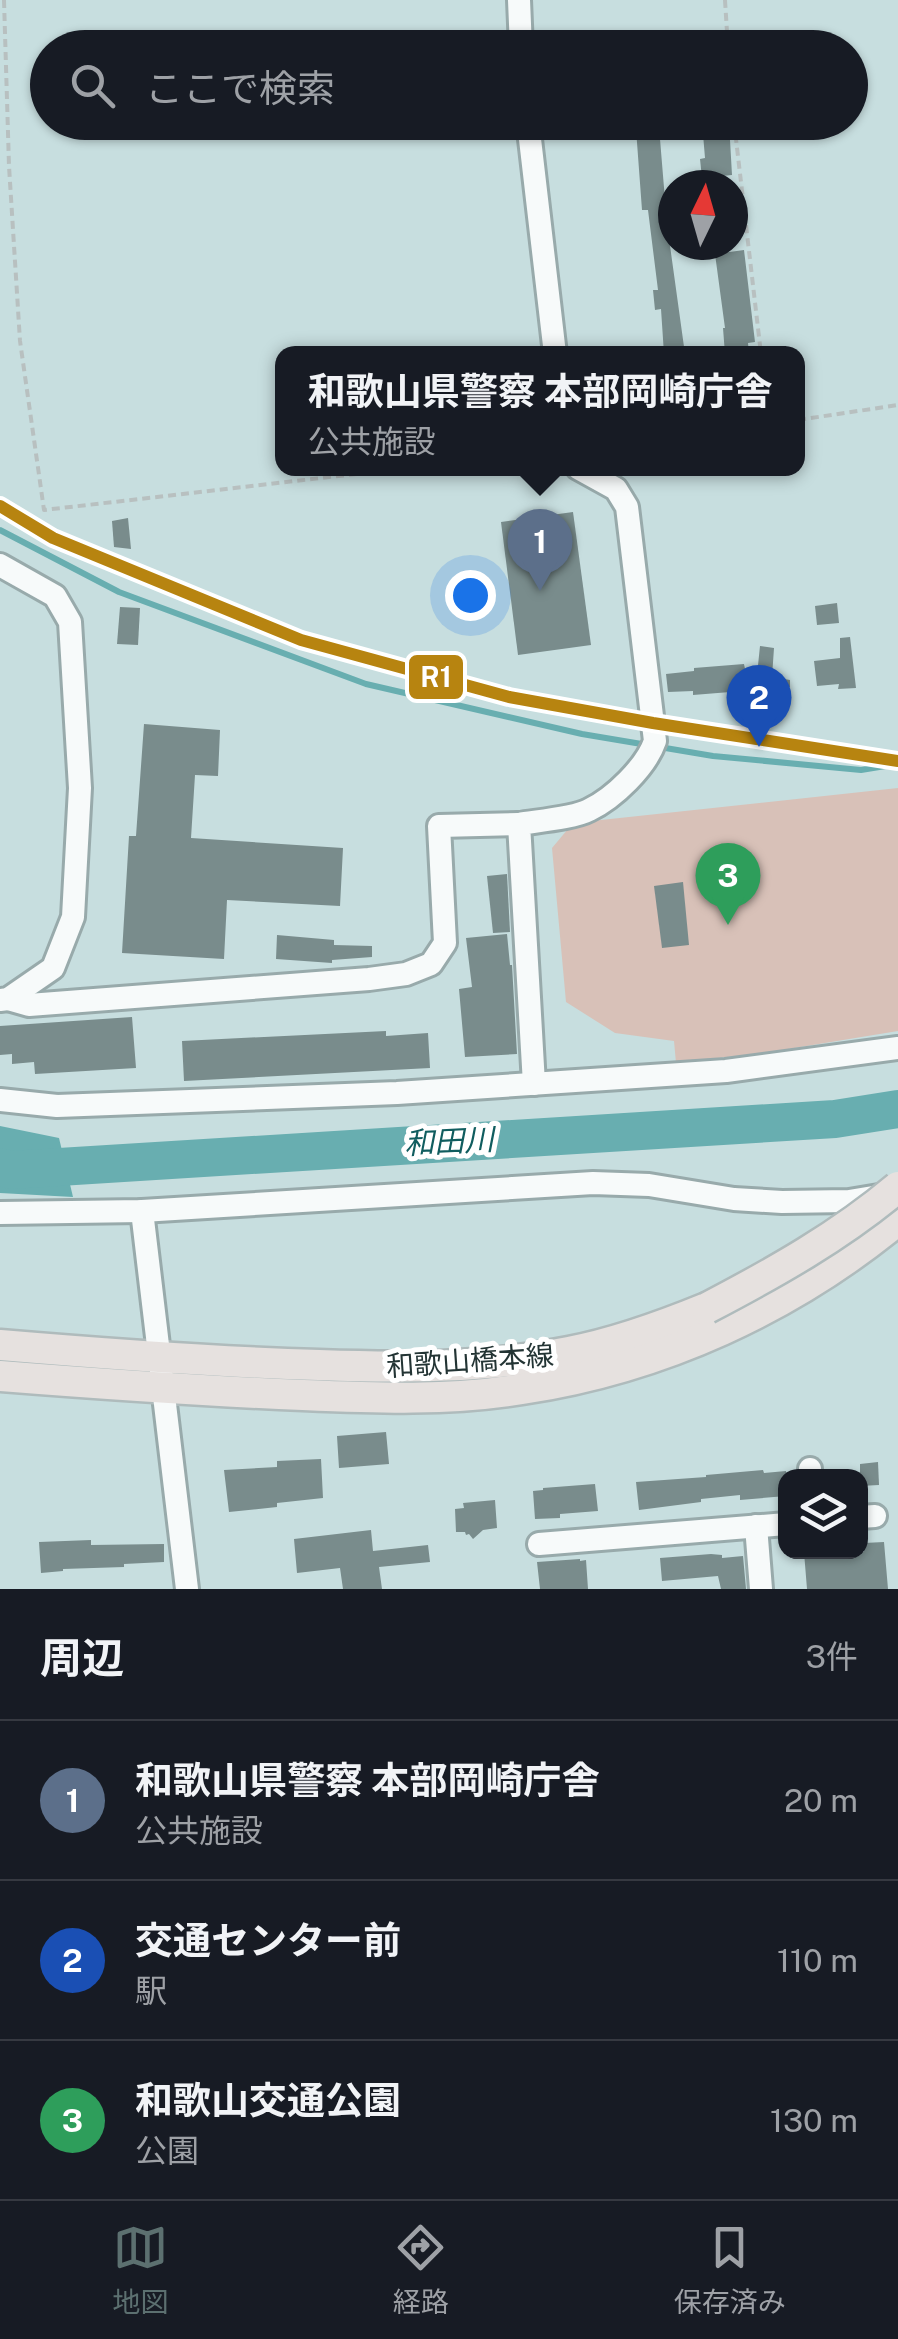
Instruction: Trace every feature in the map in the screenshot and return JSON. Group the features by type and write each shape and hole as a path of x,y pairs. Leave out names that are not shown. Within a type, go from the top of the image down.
{"main road":[{"name":"和歌山橋本線","path":"0,1376 163,1389 404,1398 499,1392 562,1382 662,1354 898,1190"},
{"name":"和歌山橋本線","path":"0,1345 159,1358 374,1367 524,1359 711,1321 813,1282 898,1220"}],"street":[{"path":"519,0 520,30"},
{"path":"530,140 554,346"},
{"path":"4,999 29,1005 368,979 406,974 431,964 445,943 439,826 518,824 588,811 626,783 651,753 655,742 627,507 616,488 593,476"},
{"path":"0,566 54,596 70,622 80,788 73,917 53,968 4,999"},
{"path":"518,824 534,1084"},
{"path":"0,1100 57,1106 397,1093 726,1071 898,1048"},
{"path":"0,1213 142,1210 593,1183 649,1185 734,1200 782,1202 849,1200 898,1190"},
{"path":"142,1210 187,1589"},
{"path":"539,1544 778,1525"},
{"path":"756,1526 760,1589"}],"path":[{"path":"4,0 20,341 44,510 339,476"},
{"path":"725,0 727,30"},
{"path":"736,140 760,346"},
{"path":"805,419 898,405"}],"shaded area":[{"path":"898,788 898,1031 676,1063 674,1041 615,1033 566,1002 552,848 573,823"}],"water":[{"path":"0,1126 59,1138 73,1197 0,1193"}],"building":[{"path":"637,140 660,140 658,260 672,260 684,346 663,346 661,309 655,310 653,290 658,290 648,210 642,210"},
{"path":"704,140 730,140 732,170 701,170 700,159 705,158"},
{"path":"716,260 745,260 755,342 748,346 724,346"},
{"path":"573,512 591,645 518,655 501,522"},
{"path":"128,518 131,549 114,547 112,521"},
{"path":"837,603 839,623 817,625 815,606"},
{"path":"120,607 140,608 138,645 117,644"},
{"path":"850,637 856,688 838,689 839,684 817,686 814,661 840,658 840,638"},
{"path":"760,646 774,648 772,677 790,680 790,687 771,688 769,714 753,712 755,690 693,695 693,691 668,692 666,674 694,668 744,664 746,674 757,675"},
{"path":"144,724 220,730 218,776 195,775 191,838 343,848 340,906 227,900 224,959 122,953 129,836 136,836"},
{"path":"507,874 510,932 493,933 487,876"},
{"path":"683,882 689,945 662,948 654,886"},
{"path":"507,934 517,1054 465,1057 459,989 472,987 466,938"},
{"path":"277,935 334,940 334,945 372,946 372,957 332,963 276,959"},
{"path":"132,1017 136,1068 35,1074 34,1062 12,1064 12,1054 0,1055 0,1026"},
{"path":"386,1031 386,1036 428,1033 430,1068 184,1081 182,1041"},
{"path":"386,1432 389,1464 339,1468 337,1436"},
{"path":"321,1459 323,1498 229,1512 224,1470"},
{"path":"878,1462 879,1485 868,1486 868,1469 860,1469 860,1464"},
{"path":"778,1472 778,1497 740,1500 740,1495 639,1510 636,1482"},
{"path":"595,1484 598,1511 535,1519 533,1491"},
{"path":"495,1500 497,1528 483,1530 473,1539 465,1532 456,1532 455,1509 464,1508 463,1503"},
{"path":"371,1530 373,1551 428,1545 430,1562 379,1567 382,1589 343,1589 340,1568 297,1573 294,1539"},
{"path":"91,1540 91,1545 164,1544 164,1562 41,1573 39,1542"},
{"path":"884,1542 888,1589 807,1589 805,1559 868,1559 868,1543"},
{"path":"711,1554 722,1558 743,1556 746,1589 721,1589 718,1576 662,1581 660,1558"},
{"path":"586,1560 588,1589 540,1589 537,1562"}],"waterway":[{"path":"0,530 119,592 366,684 582,734 713,756 861,770 898,764"},
{"name":"和田川","path":"0,1167 11,1170 835,1119 898,1109"}],"transit line":[{"name":"R1","path":"0,506 53,538 301,640 509,697 898,761"}],"place":[{"name":"和歌山県警察 本部岡崎庁舎","path":"540,591"},
{"name":"交通センター前","path":"759,747"},
{"name":"和歌山交通公園","path":"728,925"}]}
